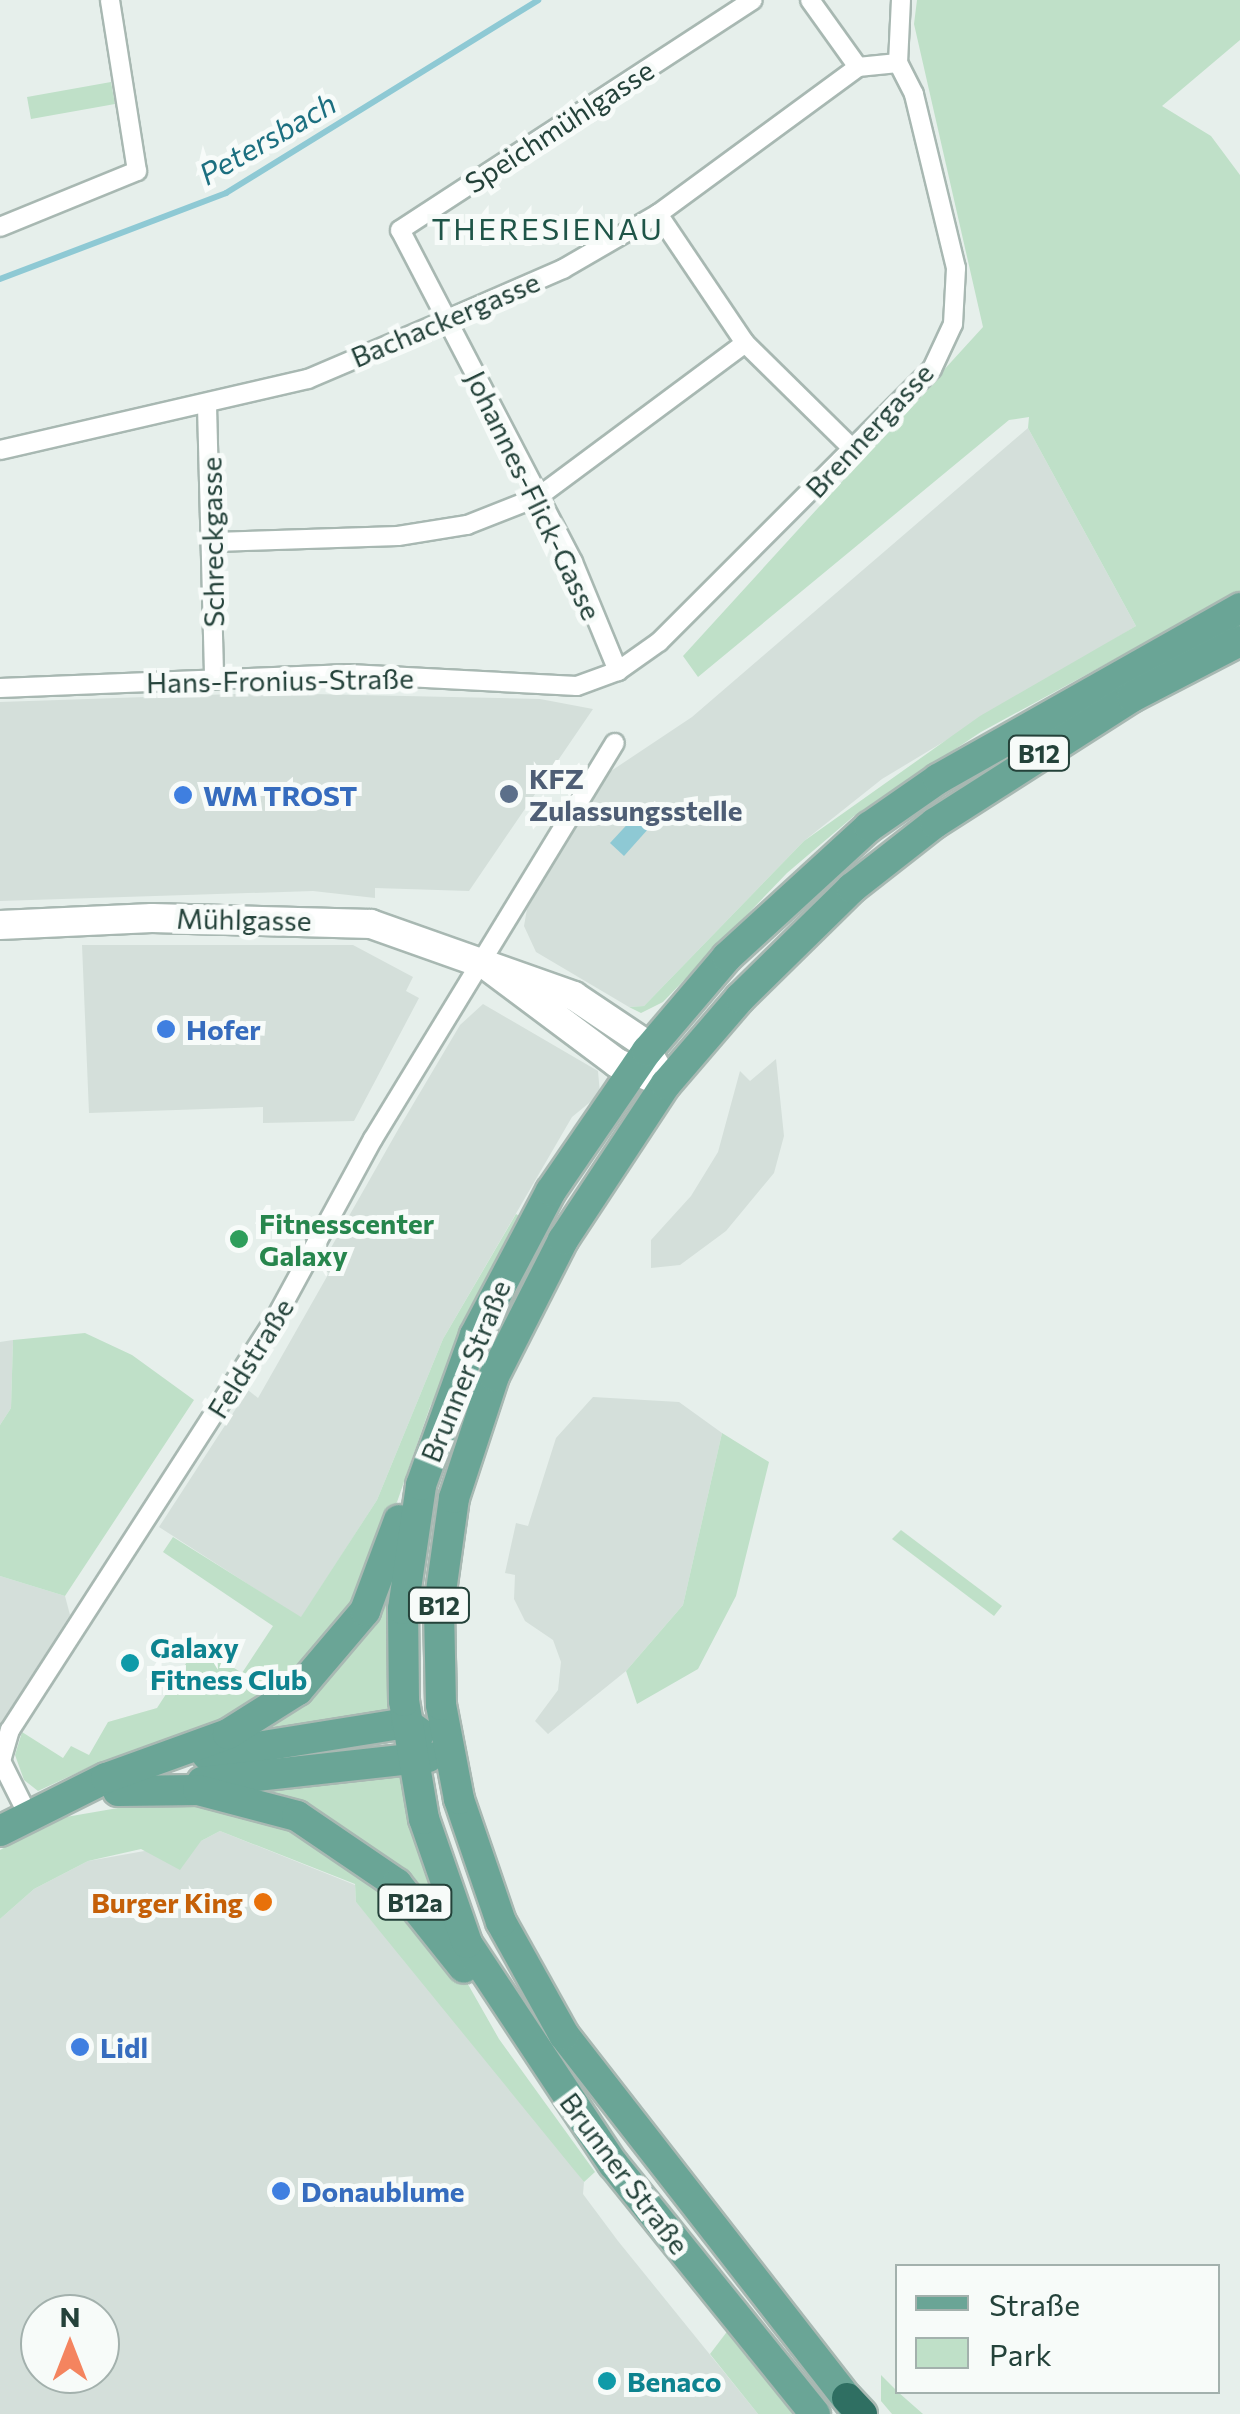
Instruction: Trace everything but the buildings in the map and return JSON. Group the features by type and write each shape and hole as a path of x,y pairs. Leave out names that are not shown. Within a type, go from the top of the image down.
{"main road":[{"name":"Brunner Straße","path":"815,2414 613,2164 468,1943 435,1858 406,1724 403,1608 421,1485 455,1383 506,1270 641,1061 727,957 868,827 1006,738 1240,608"},
{"name":"Brunner Straße","path":"856,2409 613,2102 528,1979 482,1872 449,1753 438,1674 439,1606 454,1498 475,1424 532,1296 666,1084 802,935 935,822 1073,732 1240,641"},
{"path":"0,1831 27,1813 112,1785 228,1734 298,1690 365,1611 405,1500 421,1485"},
{"path":"112,1785 406,1724 449,1753"},
{"path":"112,1785 412,1760 449,1753"},
{"name":"B12a","path":"112,1785 198,1790 262,1803 358,1852 423,1911 563,2118 613,2164"}],"street":[{"path":"0,227 137,171 110,0"},
{"name":"Speichmühlgasse","path":"446,320 400,230 753,0"},
{"path":"810,0 858,68"},
{"name":"Brennergasse","path":"618,671 660,642 854,450 932,369 953,324 956,268 914,94 898,63 901,0"},
{"name":"Bachackergasse","path":"0,450 208,406 308,379 446,320 563,269 658,214 858,68 898,63"},
{"path":"658,214 745,343 854,450"},
{"name":"Johannes-Flick-Gasse","path":"446,320 574,562 618,671"},
{"path":"215,542 398,536 467,525 538,497 745,343"},
{"name":"Schreckgasse","path":"208,406 215,542 214,679"},
{"name":"Hans-Fronius-Straße","path":"0,688 349,674 577,686 618,671"},
{"name":"Feldstraße","path":"1,1761 10,1730 274,1321 373,1138 615,743"},
{"name":"Mühlgasse","path":"0,926 116,918 339,920 371,924 482,961 518,993 641,1061 666,1084"},
{"path":"1,1761 27,1813"}],"shaded area":[{"path":"1028,428 1136,626 882,779 804,841 644,1006 629,1007 536,952 524,926 527,909 605,775 692,717"},
{"path":"265,693 540,699 593,709 469,891 375,888 375,898 313,891 0,901 0,702"},
{"path":"82,945 353,945 413,977 406,991 419,998 354,1121 263,1123 263,1107 89,1113"},
{"path":"483,1004 598,1071 600,1094 572,1117 443,1339 377,1500 301,1618 159,1527 248,1390 258,1398 329,1273 320,1267 399,1128 460,1025"},
{"path":"776,1059 784,1136 774,1173 726,1231 680,1265 651,1268 651,1240 691,1196 718,1152 740,1071 750,1081"},
{"path":"13,1340 11,1408 0,1425 0,1342"},
{"path":"593,1397 679,1402 722,1433 683,1605 626,1671 548,1734 535,1721 558,1690 561,1662 553,1640 525,1621 514,1599 515,1575 505,1573 516,1523 528,1526 556,1438"},
{"path":"0,1576 65,1596 70,1615 0,1725"},
{"path":"220,1831 355,1885 356,1902 510,2083 584,2182 583,2194 618,2241 758,2414 0,2414 0,1919 34,1889 88,1861 201,1841"}],"green space":[{"path":"917,0 1240,0 1240,40 1162,106 1211,136 1240,175 1240,591 981,732 854,816 787,873 663,1002 641,1013 629,1007 644,1006 804,841 980,716 1136,626 1028,428 1029,417 1009,420 698,677 683,656 983,327 914,24"},
{"path":"111,82 115,104 31,119 27,97"},
{"path":"516,1214 524,1219 430,1407 379,1554 342,1626 274,1695 196,1735 98,1763 38,1791 24,1780 15,1755 22,1732 63,1758 71,1746 89,1755 108,1722 157,1708 198,1645 242,1673 273,1626 163,1552 173,1537 301,1617 377,1500 443,1339"},
{"path":"85,1333 132,1355 194,1400 65,1596 0,1576 0,1425 11,1408 13,1340"},
{"path":"722,1433 769,1462 736,1596 698,1669 637,1704 626,1671 683,1605"},
{"path":"901,1530 1002,1606 994,1616 892,1539"},
{"path":"393,1582 393,1714 244,1742 341,1661"},
{"path":"402,1776 438,1899 430,1902 346,1831 272,1795 273,1789"},
{"path":"176,1798 294,1823 387,1889 461,1972 499,2039 595,2172 584,2182 356,1902 355,1884 220,1831 201,1841 180,1870 141,1849 88,1861 34,1889 0,1919 0,1850 60,1818"},
{"path":"729,2329 800,2414 758,2414 710,2354"},
{"path":"881,2375 895,2394 900,2394 923,2414 892,2414 881,2401"}],"water":[{"path":"635,816 649,828 624,856 610,843"}],"waterway":[{"name":"Petersbach","path":"0,279 226,193 538,0"}],"place":[{"name":"KFZ Zulassungsstelle","path":"509,794"},
{"name":"WM TROST","path":"183,795"},
{"name":"Hofer","path":"166,1029"},
{"name":"Fitnesscenter Galaxy","path":"239,1239"},
{"name":"Galaxy Fitness Club","path":"130,1663"},
{"name":"Burger King","path":"263,1902"},
{"name":"Lidl","path":"80,2047"},
{"name":"Donaublume","path":"281,2191"},
{"name":"Benaco","path":"607,2381"}],"district":[{"name":"THERESIENAU","path":"548,228"}]}
